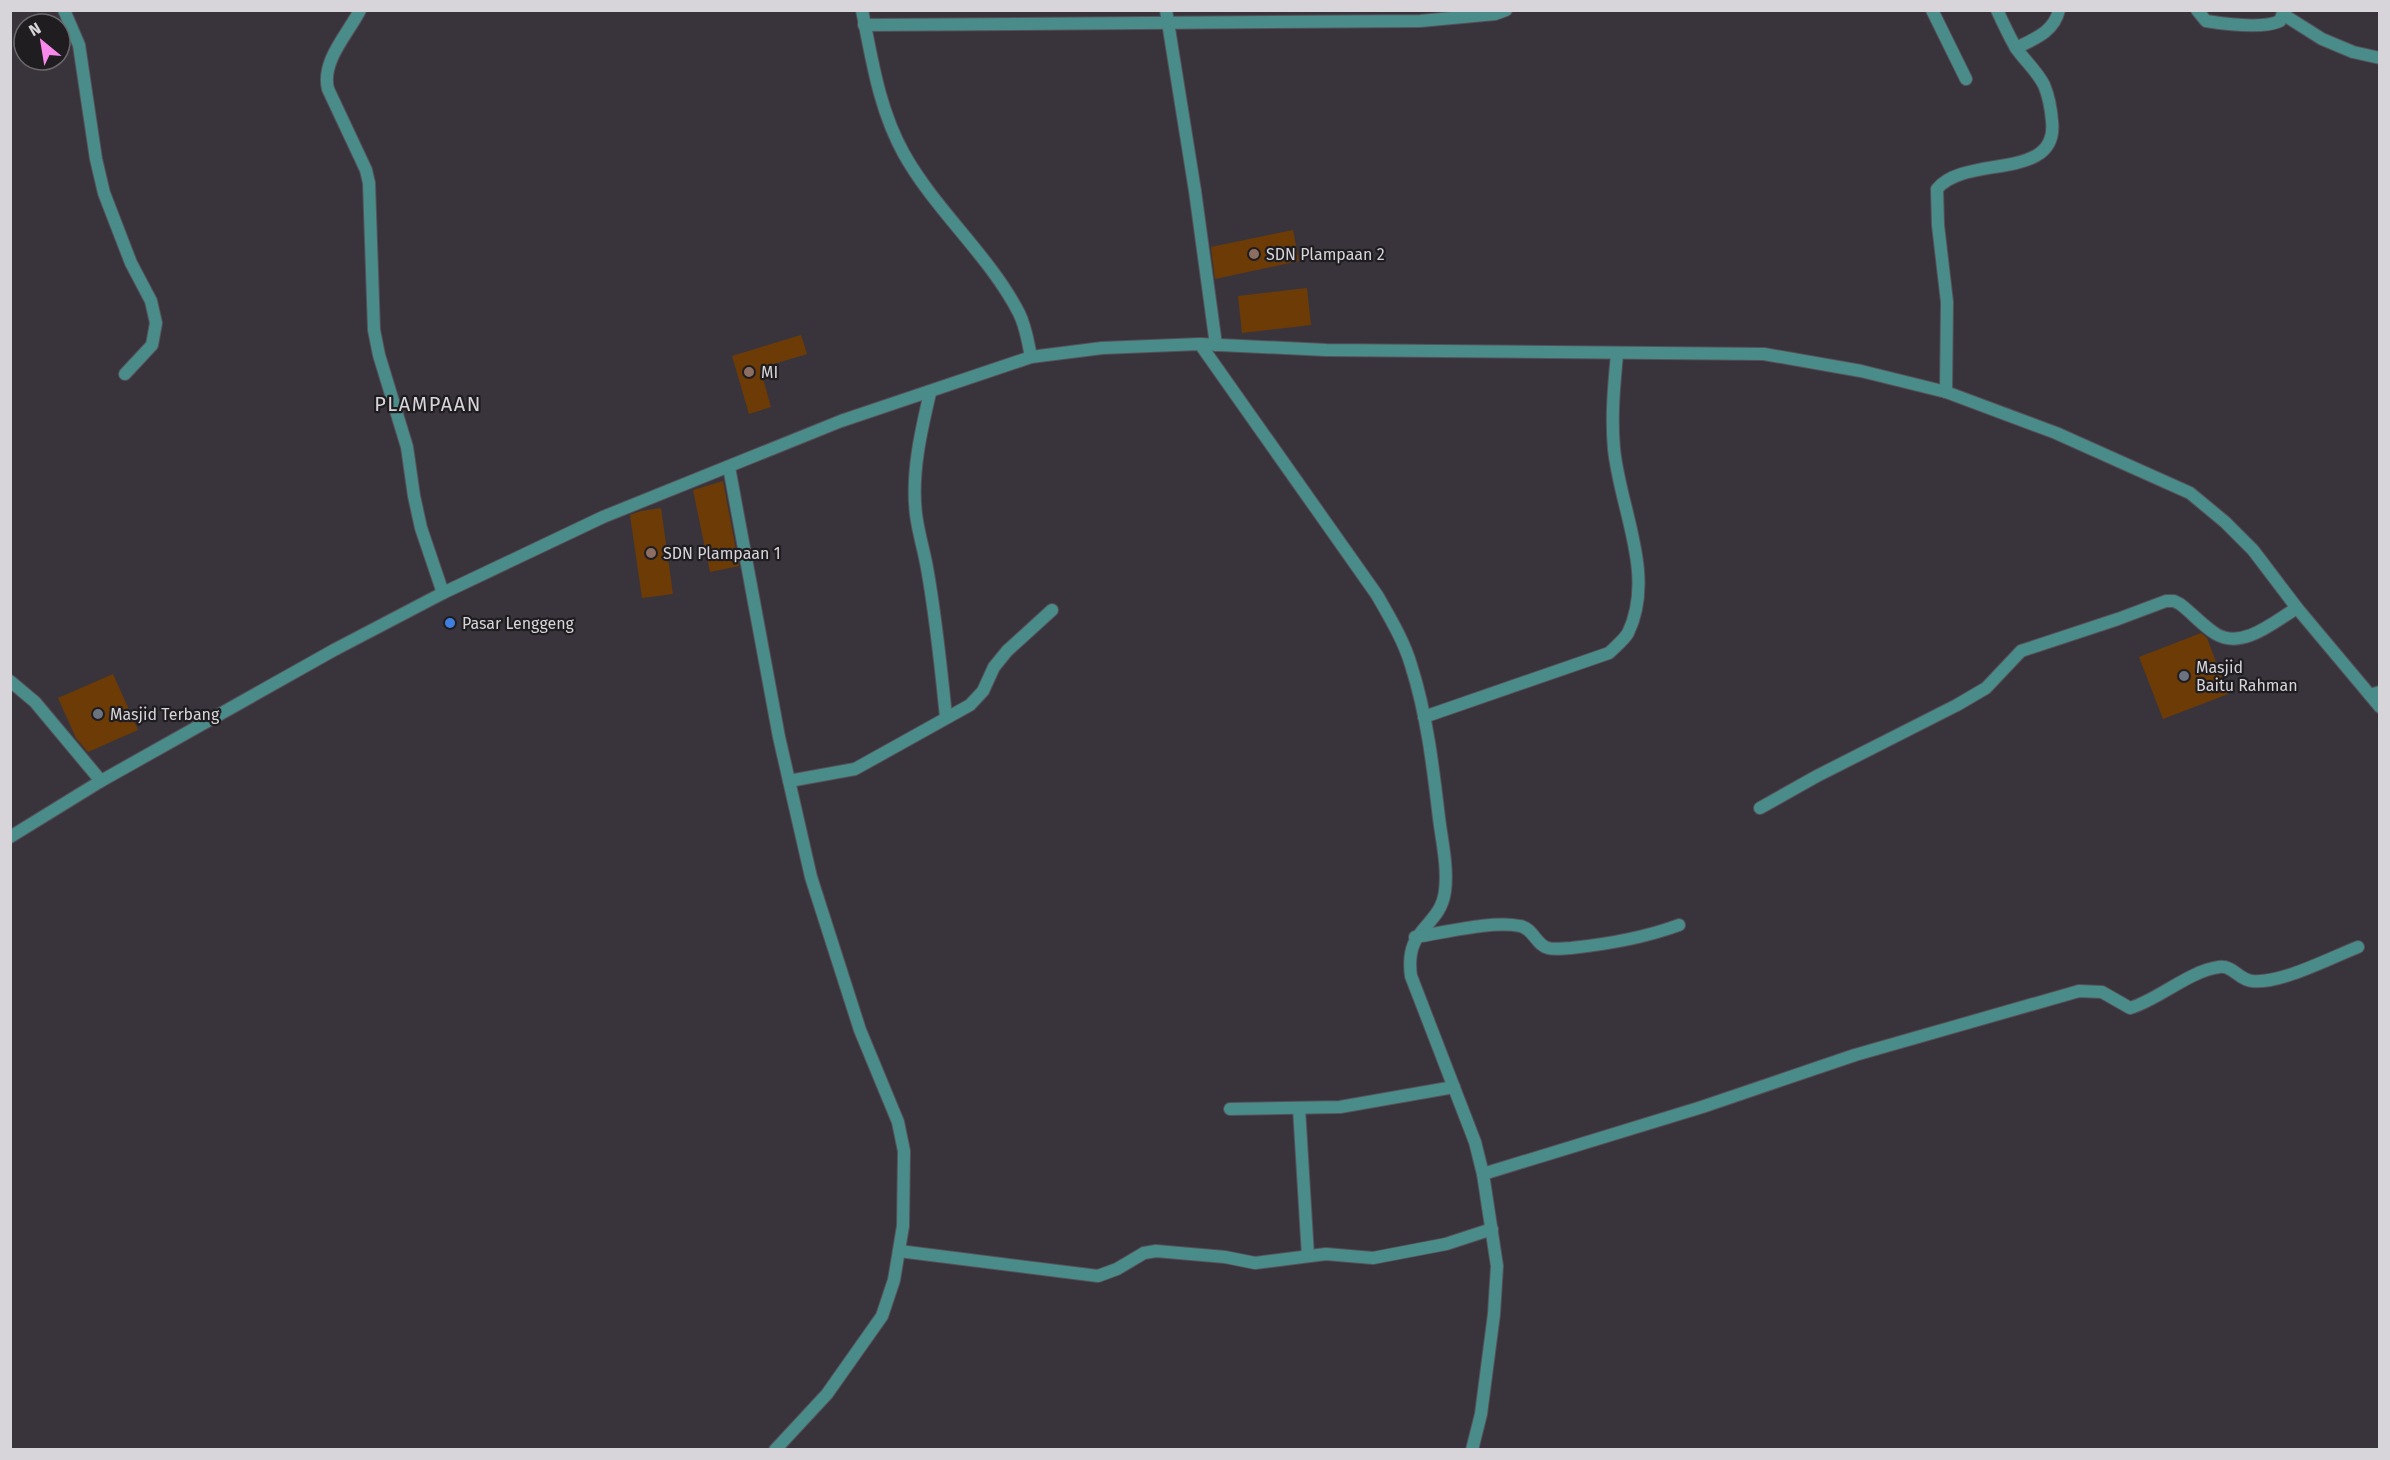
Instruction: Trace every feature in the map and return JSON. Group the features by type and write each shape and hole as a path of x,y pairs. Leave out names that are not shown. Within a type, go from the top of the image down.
{"street":[{"path":"64,10 79,45 96,159 104,193 130,263 151,301 156,323 152,345 125,374"},
{"path":"360,10 328,68 326,78 328,89 366,170 376,339 381,364 407,447 421,528 443,593"},
{"path":"861,10 875,80 885,113 903,153 935,201 1008,295 1025,329 1031,357"},
{"path":"864,25 1166,17 1420,21 1495,14 1506,10"},
{"path":"1932,10 1966,79"},
{"path":"1946,392 1947,302 1938,225 1937,189 1944,180 1955,175 2027,161 2044,152 2053,127 2050,104 2044,85 2032,66 2016,48 1997,10"},
{"path":"2016,48 2047,31 2054,23 2059,10"},
{"path":"2197,10 2206,21 2217,23 2273,24 2280,21 2284,13 2322,39 2379,58"},
{"path":"1166,17 1195,192 1216,345"},
{"path":"1200,344 1377,595 1411,664 1424,717 1434,777 1446,876 1442,907 1415,938 1409,961 1411,976 1475,1142 1483,1174 1497,1266 1494,1314 1481,1414 1472,1449"},
{"path":"10,837 101,781 334,650 443,593 603,517 841,421 930,393 1031,357 1102,348 1200,344 1326,350 1764,354 1861,371 1946,392 2056,433 2190,493 2225,522 2253,550 2297,608 2375,693 2379,707"},
{"path":"1424,717 1609,653 1627,635 1637,608 1638,579 1634,543 1614,452 1611,415 1617,354"},
{"path":"930,393 921,430 916,514 939,647 946,717"},
{"path":"729,467 755,614 811,877 860,1030 894,1114 904,1151 903,1226 894,1280 882,1316 827,1394 776,1449"},
{"path":"1760,808 1816,776 1986,688 2021,651 2166,601 2180,604 2218,635 2234,638 2251,636 2297,608"},
{"path":"789,781 855,769 970,705 983,691 994,667 1007,651 1052,610"},
{"path":"10,681 34,702 101,781"},
{"path":"1415,938 1502,924 1522,926 1544,946 1554,949 1594,946 1648,936 1679,925"},
{"path":"1483,1174 1702,1107 1856,1055 2079,991 2102,992 2130,1008 2168,988 2216,968 2230,968 2248,981 2262,980 2288,975 2358,947"},
{"path":"1230,1109 1340,1107 1454,1087"},
{"path":"1299,1108 1308,1256"},
{"path":"899,1251 1098,1276 1117,1269 1144,1253 1156,1251 1225,1257 1255,1263 1326,1254 1373,1258 1446,1244 1492,1229"}],"building":[{"name":"SDN Plampaan 2","path":"1293,230 1299,261 1215,279 1211,247"},
{"name":"SDN Plampaan 2","path":"1307,288 1311,325 1242,333 1238,296"},
{"name":"MI","path":"801,335 807,354 760,368 771,407 749,414 732,356"},
{"name":"SDN Plampaan 1","path":"723,481 739,566 710,572 693,490"},
{"name":"SDN Plampaan 1","path":"661,508 673,594 642,598 630,515"},
{"name":"Masjid Baitu Rahman","path":"2201,633 2207,638 2228,694 2163,719 2139,657"},
{"name":"Masjid Terbang","path":"113,674 138,730 88,752 76,738 58,698"}],"place":[{"name":"SDN Plampaan 2","path":"1254,254"},
{"name":"MI","path":"749,372"},
{"name":"SDN Plampaan 1","path":"651,553"},
{"name":"Pasar Lenggeng","path":"450,623"},
{"name":"Masjid Baitu Rahman","path":"2184,676"},
{"name":"Masjid Terbang","path":"98,714"}],"district":[{"name":"PLAMPAAN","path":"428,404"}]}
